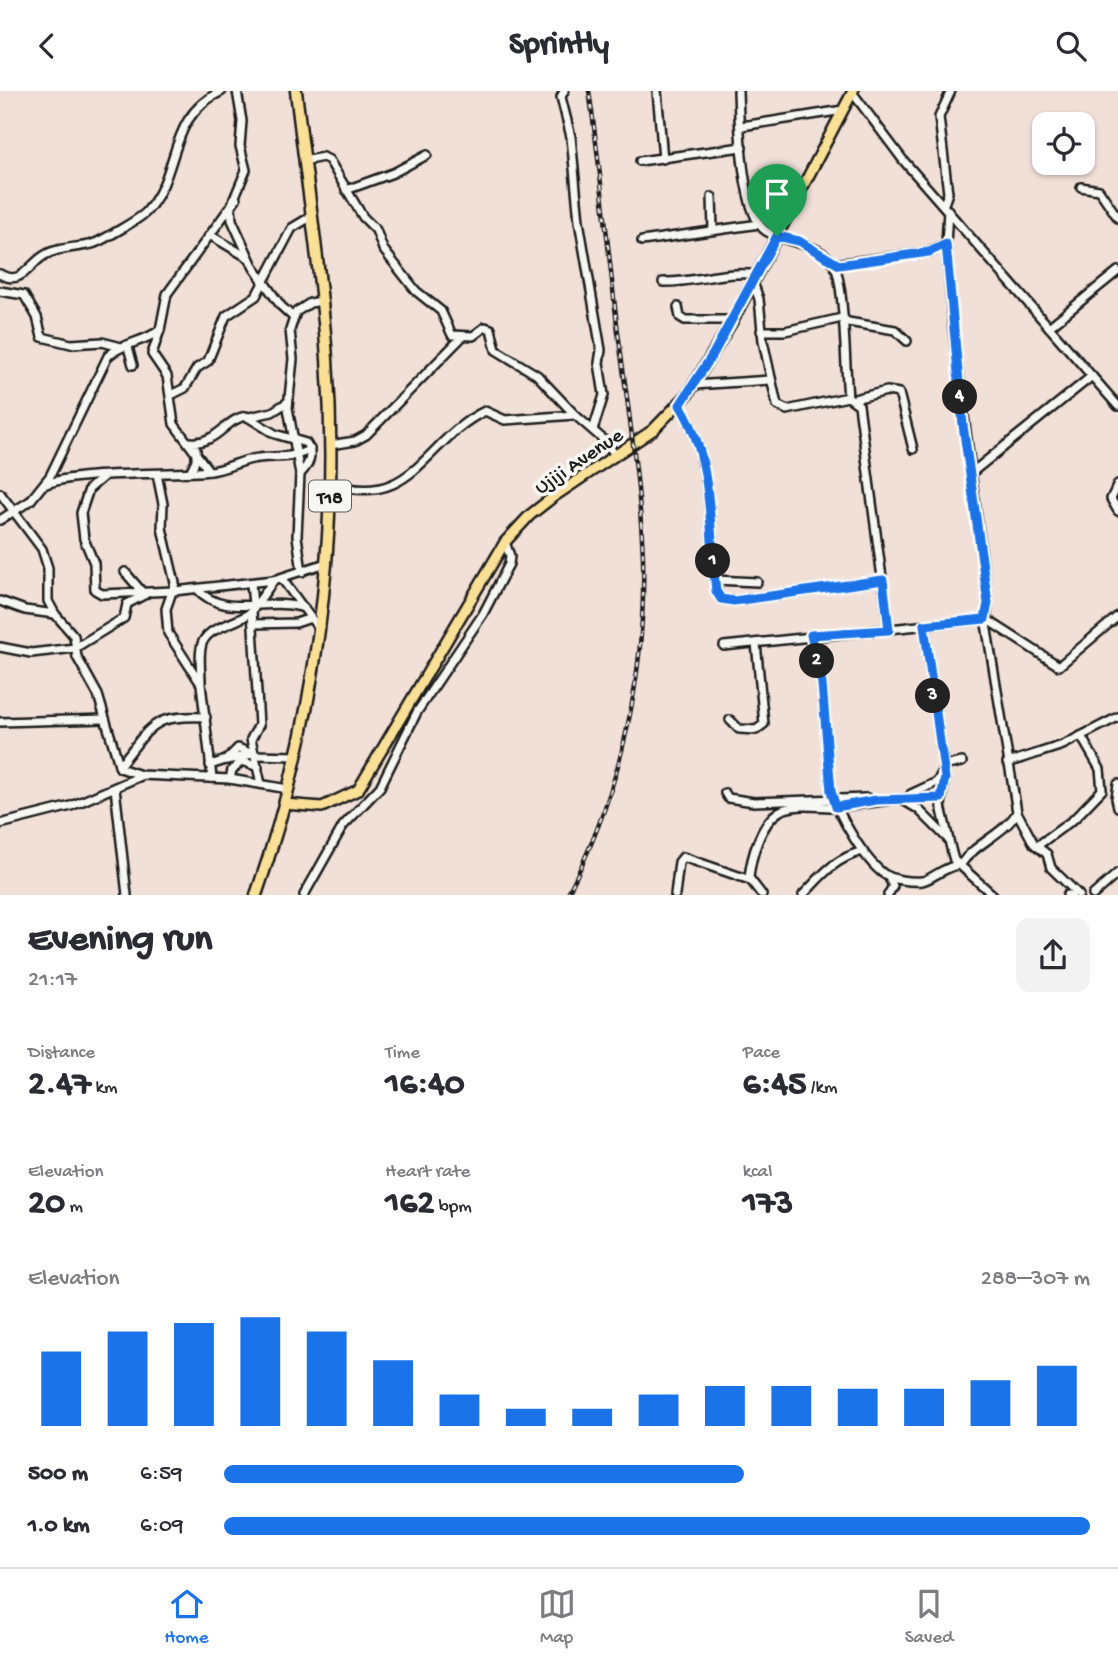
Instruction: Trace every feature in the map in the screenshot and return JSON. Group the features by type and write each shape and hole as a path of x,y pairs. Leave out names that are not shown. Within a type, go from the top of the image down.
{"highway":[{"name":"T18","path":"256,895 296,756 319,629 330,484 322,301 296,91"}],"main road":[{"name":"Ujiji Avenue","path":"284,804 322,807 349,796 364,783 505,542 538,509 653,431 680,405 733,320 853,92"}],"street":[{"path":"1,276 22,276 46,254 95,243 145,214 164,180 186,121 203,101 222,91"},
{"path":"237,91 242,121 240,146 246,170 231,206 232,220 247,257 262,281 293,317"},
{"path":"564,91 561,97 571,137 579,221 601,350 599,363 604,395 593,430"},
{"path":"657,91 663,159"},
{"path":"738,91 749,197 759,224 777,236 799,241 834,264 929,252 946,244"},
{"path":"951,91 939,117 947,193 946,244 970,474 988,603 985,619 1007,763 1022,825 1037,846 1047,854 1052,870 1079,895"},
{"path":"853,92 903,160 1118,406"},
{"path":"742,126 843,110"},
{"path":"640,161 743,147"},
{"path":"346,190 393,173 427,155"},
{"path":"304,161 323,157 329,160 363,217 376,230 383,249 411,285 441,311 452,335 462,337 475,335 485,327 491,329 496,349 533,372 616,456"},
{"path":"1081,187 1097,188 1118,218"},
{"path":"712,197 713,230"},
{"path":"209,471 195,444 173,421 167,376 152,354 167,294 236,199"},
{"path":"171,395 185,388 196,369 208,361 226,316 252,300 292,228 312,216"},
{"path":"642,241 759,224"},
{"path":"210,235 247,257"},
{"path":"834,264 851,398 859,405 865,440 889,630"},
{"path":"1049,327 1118,271"},
{"path":"663,282 700,281 734,274 755,279 761,311 761,331 774,399 782,408 887,391 899,393 913,449"},
{"path":"0,291 24,295 37,317 42,337 71,344 102,342 125,347"},
{"path":"302,572 297,536 300,474 288,402 293,359 290,330 293,317 302,307 322,301"},
{"path":"678,307 680,317 685,320 733,320"},
{"path":"761,331 785,331 842,318 848,322 895,330 907,341"},
{"path":"0,520 30,501 43,485 72,434 106,361 125,347 160,330"},
{"path":"330,445 355,441 366,435 462,337"},
{"path":"125,347 134,365"},
{"path":"970,474 1092,376"},
{"path":"694,385 771,380"},
{"path":"195,444 219,434 241,416 272,412 288,402"},
{"path":"680,405 694,429 702,455 719,597 727,601 883,580"},
{"path":"330,484 368,490 396,484 411,475 459,425 485,411 501,419 575,415"},
{"path":"249,417 275,434 303,440 310,449 308,464 300,474"},
{"path":"190,472 196,460 195,444"},
{"path":"43,485 103,477 209,471 230,468 253,459 296,456 310,449"},
{"path":"157,474 163,504 162,528 174,591 166,609 168,633 201,684"},
{"path":"103,477 89,489 81,513 84,540 94,562 95,590 102,594 174,591 276,581 326,563"},
{"path":"1118,484 1111,499 1118,511"},
{"path":"0,493 45,555 49,579 47,595 55,614 72,633 75,648 105,719 119,766 124,772 230,779 288,789"},
{"path":"304,895 343,826 376,795 430,690 484,614 509,564 510,556 505,542"},
{"path":"125,572 144,593"},
{"path":"715,580 757,582"},
{"path":"193,670 201,647 211,631 226,627 256,606 276,581"},
{"path":"276,581 304,608 319,629"},
{"path":"251,583 256,606 253,624 259,717 259,725 251,739 261,784"},
{"path":"197,589 214,603 256,606 287,603 304,608"},
{"path":"0,647 31,653 75,648 124,618 127,604 144,593"},
{"path":"0,601 25,610 55,614"},
{"path":"724,646 985,619 1059,666 1118,615"},
{"path":"253,624 296,623 311,618"},
{"path":"924,625 945,786 941,798 953,858 993,895"},
{"path":"811,635 822,684 835,804 863,851 888,876 893,886 888,895"},
{"path":"730,720 739,729 756,730 764,724 756,643"},
{"path":"201,647 201,684 212,778"},
{"path":"119,766 156,722 170,716 206,717"},
{"path":"1007,763 1081,736 1118,717"},
{"path":"0,722 105,719"},
{"path":"1037,846 1074,819 1102,790 1100,769 1081,736"},
{"path":"210,765 254,754 296,756"},
{"path":"230,759 258,767"},
{"path":"230,779 232,769 242,761"},
{"path":"943,767 962,762"},
{"path":"750,880 752,858 766,826 779,812 917,793 924,786 938,782 943,767"},
{"path":"0,824 71,806 141,775"},
{"path":"1118,784 1115,798 1118,807"},
{"path":"116,788 127,895"},
{"path":"725,793 728,799 754,802 835,804 941,798"},
{"path":"901,799 918,809 948,838"},
{"path":"888,876 925,881 946,866 961,864 1017,812"},
{"path":"803,895 820,880 834,862 863,851"},
{"path":"675,895 679,862 683,857 750,880 762,895"},
{"path":"1093,895 1118,873"}],"railway":[{"path":"567,895 586,856 616,774 635,689 643,602 643,558 636,473 589,91"}],"route":[{"path":"777,236 799,241 839,265 879,257 929,252 946,244 963,425 988,603 985,619 924,625 934,709 943,754 945,786 941,798 876,800 836,807 831,791 832,775 822,684 811,635 889,630 883,580 734,601 721,599 716,591 702,455 698,438 680,405 733,320 777,236"}]}
